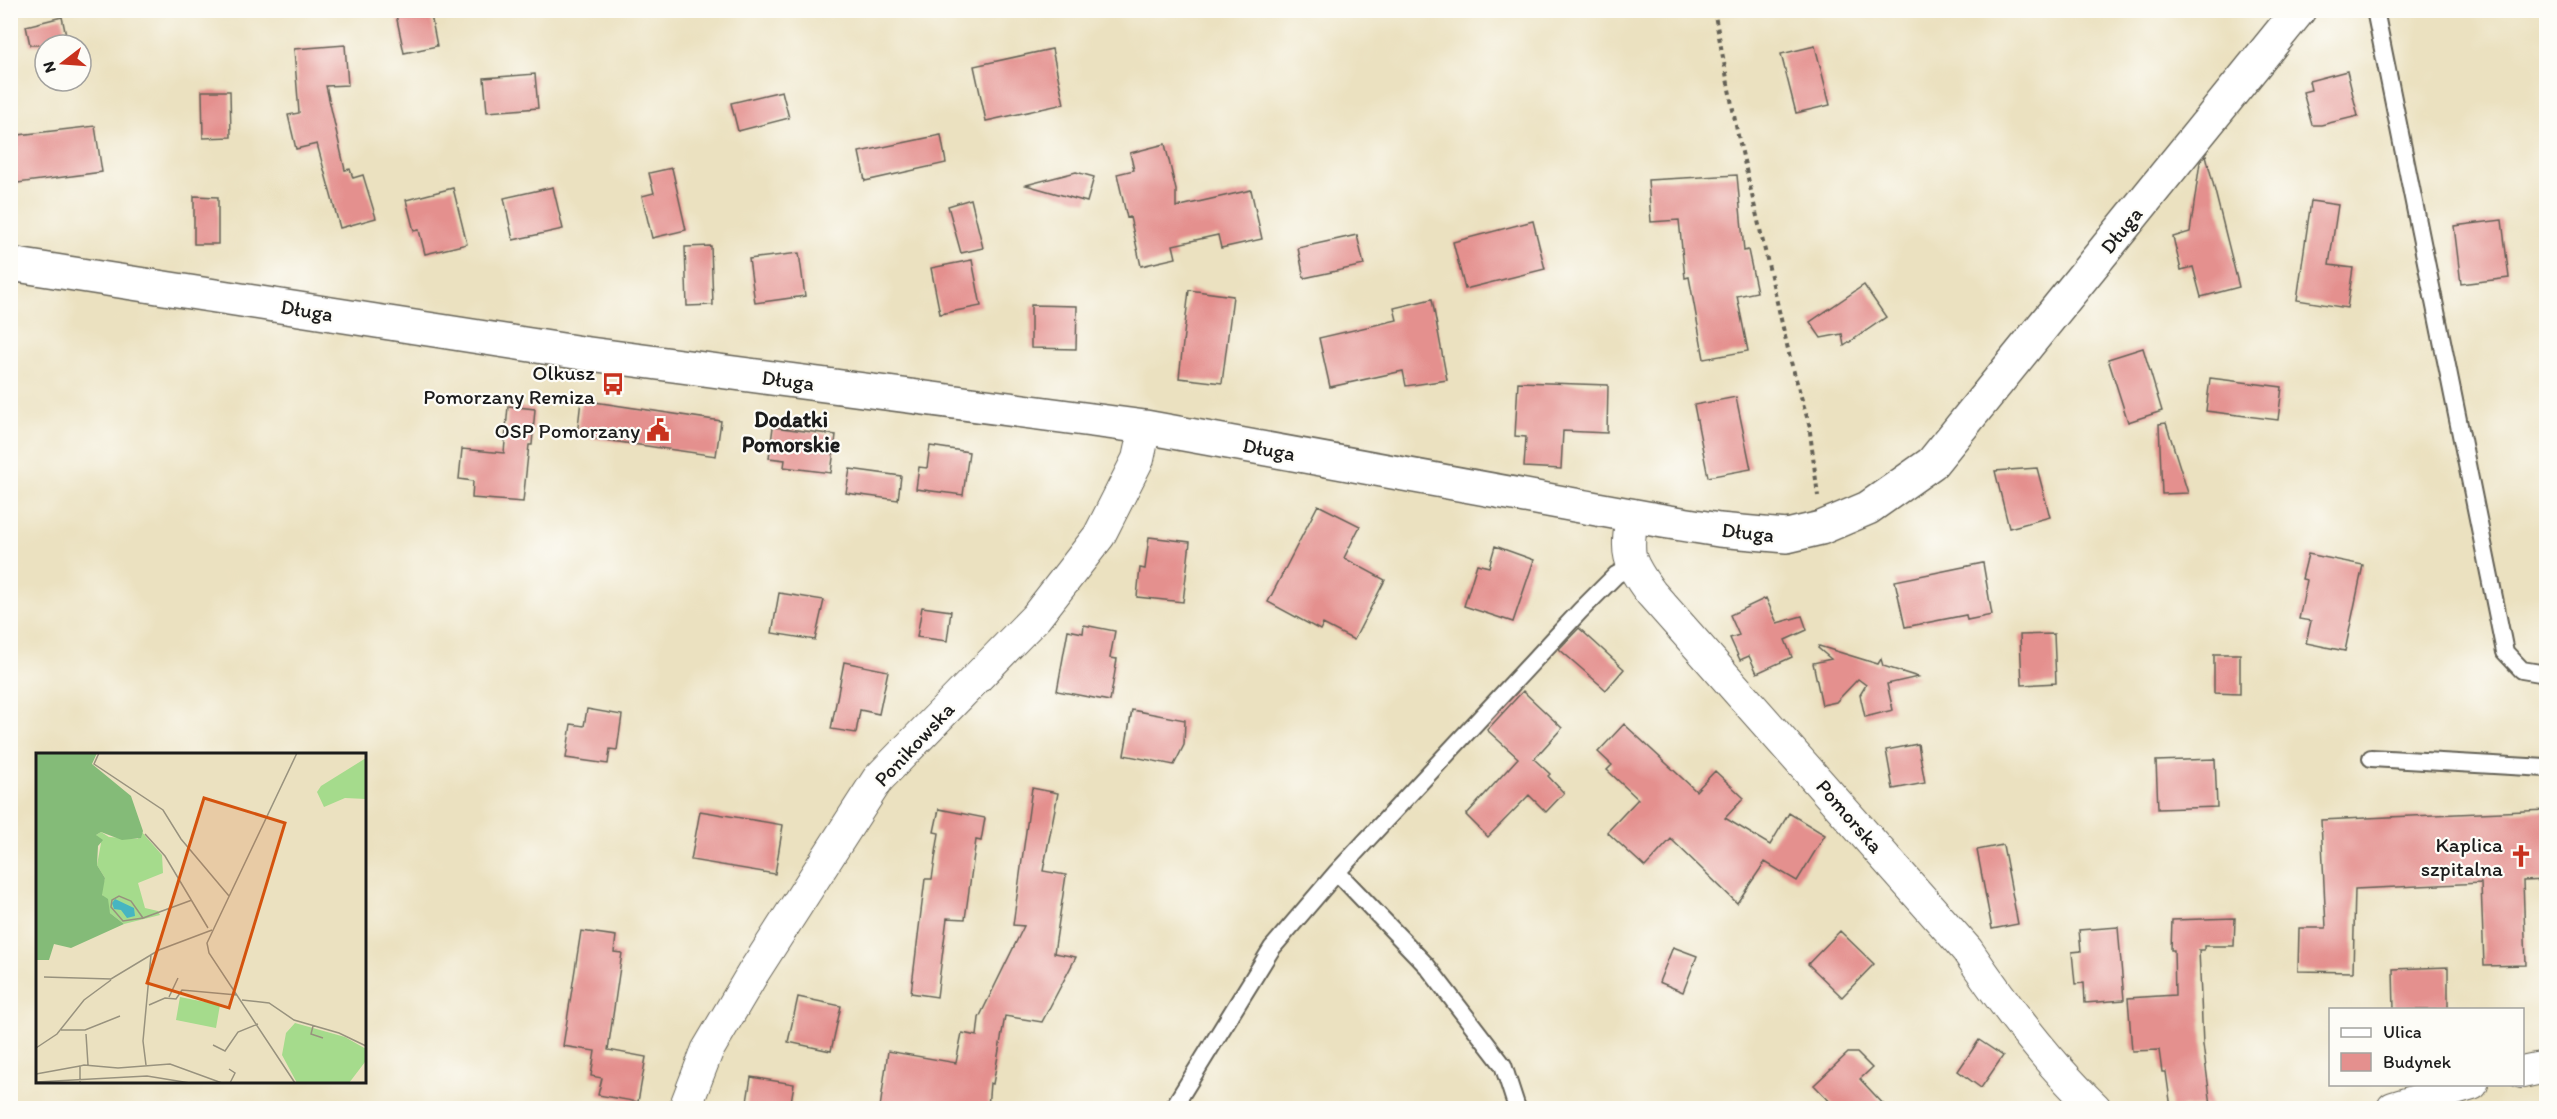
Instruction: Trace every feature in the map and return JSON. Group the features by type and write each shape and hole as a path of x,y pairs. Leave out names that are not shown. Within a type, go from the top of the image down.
{"street":[{"name":"Długa","path":"10,264 582,353 1145,427 1719,530 1786,536 1821,528 1868,508 1932,463 2299,10"},
{"name":"Ponikowska","path":"685,1108 712,1042 753,973 878,779 1036,617 1099,536 1138,459 1145,427"},
{"path":"1632,515 1627,545 1632,566"},
{"name":"Pomorska","path":"1632,566 1652,592 1967,950 2000,999 2043,1053 2095,1108"},
{"path":"2524,1072 2547,1067"},
{"path":"2393,1108 2465,1086"}],"lane":[{"path":"2374,10 2505,652 2522,670 2547,674"},
{"path":"1173,1108 1272,948 1337,872 1580,611 1616,575 1632,566"},
{"path":"2371,758 2547,768"},
{"path":"1337,872 1427,966 1503,1065 1517,1108"}],"path":[{"path":"1714,10 1737,131 1791,362 1809,424 1821,528"}],"building":[{"path":"395,10 430,10 437,46 404,53"},
{"path":"62,17 65,33 33,33 33,45 30,45 26,26"},
{"path":"345,45 348,85 326,86 345,170 350,169 353,178 363,175 376,218 340,228 317,144 296,149 288,115 299,113 294,49"},
{"path":"1815,46 1830,105 1796,113 1781,54"},
{"path":"1052,49 1064,104 986,121 974,66"},
{"path":"2347,71 2358,116 2312,125 2303,92 2311,90 2309,81"},
{"path":"535,74 538,108 487,112 484,78"},
{"path":"202,91 230,91 231,137 203,138"},
{"path":"782,91 789,118 738,131 731,103"},
{"path":"95,126 102,172 10,184 10,136"},
{"path":"941,135 946,163 865,181 859,152"},
{"path":"1165,144 1176,190 1176,207 1251,190 1262,239 1221,248 1218,235 1173,245 1176,258 1141,266 1117,174 1134,170 1130,153"},
{"path":"2206,155 2239,287 2201,297 2193,267 2181,270 2173,237 2190,232 2200,162"},
{"path":"672,168 686,230 652,238 642,196 654,193 649,173"},
{"path":"1076,172 1094,177 1087,202 1026,185"},
{"path":"1737,175 1744,251 1748,250 1757,292 1737,296 1748,351 1704,359 1689,277 1685,278 1679,220 1651,222 1648,180"},
{"path":"553,187 563,229 513,240 504,198"},
{"path":"453,188 467,244 425,254 419,230 414,231 406,200"},
{"path":"194,196 218,197 218,244 194,244"},
{"path":"971,199 983,248 961,253 948,206"},
{"path":"2311,201 2338,205 2329,265 2353,268 2347,308 2297,300"},
{"path":"2502,220 2509,278 2461,284 2454,226"},
{"path":"1533,221 1545,269 1465,289 1453,242"},
{"path":"1357,235 1364,265 1304,278 1298,248"},
{"path":"711,246 713,305 687,306 685,247"},
{"path":"799,253 805,296 755,303 749,259"},
{"path":"972,260 981,306 940,314 931,268"},
{"path":"1864,285 1886,317 1844,346 1842,334 1821,338 1810,322"},
{"path":"1189,290 1233,296 1222,383 1179,378"},
{"path":"1432,299 1447,380 1406,386 1403,371 1330,387 1319,338 1397,320 1394,308"},
{"path":"1031,305 1077,306 1076,349 1031,348"},
{"path":"2143,348 2162,411 2128,422 2108,359"},
{"path":"2210,378 2282,387 2278,420 2206,411"},
{"path":"1518,382 1608,385 1607,433 1563,431 1561,469 1524,467 1526,437 1515,436"},
{"path":"1736,397 1751,469 1708,477 1694,405"},
{"name":"OSP Pomorzany","path":"581,400 721,421 716,456 577,436"},
{"path":"508,406 535,409 523,502 472,498 473,481 459,479 462,449 504,453"},
{"path":"2166,423 2188,493 2162,494 2159,424"},
{"path":"773,427 836,435 831,473 784,467 785,460 769,458"},
{"path":"930,446 969,452 963,495 916,489 919,467 927,468"},
{"path":"2037,468 2050,517 2009,528 1995,471"},
{"path":"850,469 901,476 898,500 846,493"},
{"path":"1318,505 1360,526 1344,558 1385,580 1354,640 1323,624 1320,630 1268,602"},
{"path":"1149,537 1190,542 1183,602 1137,597 1140,568 1145,569"},
{"path":"1495,546 1534,560 1513,622 1464,606 1477,564 1489,567"},
{"path":"2308,554 2363,565 2345,651 2306,643 2311,621 2299,619 2307,580 2302,579"},
{"path":"1983,563 1992,615 1967,620 1966,615 1905,627 1895,581"},
{"path":"779,593 824,600 815,640 772,633"},
{"path":"1766,598 1777,623 1802,616 1807,630 1785,640 1792,657 1757,673 1749,656 1740,660 1730,638 1739,635 1730,615"},
{"path":"922,607 951,611 947,641 917,637"},
{"path":"1084,625 1115,631 1110,658 1117,659 1110,701 1057,691 1068,630 1083,633"},
{"path":"1579,628 1624,669 1606,690 1559,649"},
{"path":"2054,634 2056,683 2022,685 2020,635"},
{"path":"1819,646 1878,664 1881,659 1883,666 1918,677 1887,684 1893,710 1865,717 1860,695 1866,685 1858,679 1836,702 1822,705 1813,663 1831,659 1818,648"},
{"path":"2214,654 2240,654 2240,694 2214,693"},
{"path":"844,662 888,671 879,714 860,710 856,733 831,729"},
{"path":"1523,691 1562,728 1534,759 1550,774 1548,776 1564,793 1546,812 1529,795 1488,837 1466,815 1518,758 1487,730"},
{"path":"587,709 622,715 617,750 610,749 608,764 566,758 571,724 584,726"},
{"path":"1132,710 1185,720 1184,745 1174,765 1124,755"},
{"path":"1624,724 1696,791 1715,771 1744,798 1725,818 1770,845 1789,813 1825,835 1797,881 1765,862 1737,903 1671,839 1645,867 1607,832 1638,799 1607,770 1612,765 1598,752"},
{"path":"1918,744 1925,783 1893,789 1886,750"},
{"path":"2215,759 2217,807 2158,809 2156,761"},
{"path":"1032,788 1058,793 1043,871 1066,875 1054,953 1076,957 1042,1022 1005,1016 993,1084 990,1083 988,1108 880,1108 888,1051 956,1063 962,1033 977,1036 979,1018 1024,926 1013,925"},
{"path":"939,809 985,818 981,841 976,840 965,919 947,918 937,997 911,993 925,879 932,879 939,833 934,832"},
{"path":"2547,810 2547,880 2523,881 2526,965 2484,966 2481,883 2355,889 2353,972 2298,971 2299,928 2326,928 2321,820"},
{"path":"700,811 783,825 775,874 691,860"},
{"path":"2003,845 2018,924 1992,929 1977,850"},
{"path":"2235,918 2234,946 2204,946 2204,950 2199,950 2203,1045 2211,1105 2171,1108 2166,1072 2162,1072 2159,1050 2132,1051 2128,998 2175,995 2174,950 2171,950 2172,920"},
{"path":"2118,927 2124,1000 2085,1003 2084,983 2075,984 2072,952 2081,951 2079,930"},
{"path":"581,931 616,936 614,952 622,953 608,1050 646,1057 638,1102 598,1095 602,1078 591,1076 595,1051 563,1046"},
{"path":"1840,931 1874,964 1842,997 1808,964"},
{"path":"1673,947 1697,956 1683,992 1659,982"},
{"path":"2448,967 2448,1008 2394,1008 2393,969"},
{"path":"798,997 841,1006 831,1051 788,1042"},
{"path":"1979,1040 2003,1056 1981,1088 1958,1071"},
{"path":"1848,1053 1857,1053 1872,1068 1860,1079 1887,1108 1836,1108 1814,1085"},
{"path":"751,1077 794,1084 790,1108 746,1108"}],"place":[{"name":"Olkusz Pomorzany Remiza","path":"613,384"},
{"name":"OSP Pomorzany","path":"658,430"},
{"name":"Kaplica szpitalna","path":"2521,856"}],"district":[{"name":"Dodatki Pomorskie","path":"791,432"}]}
